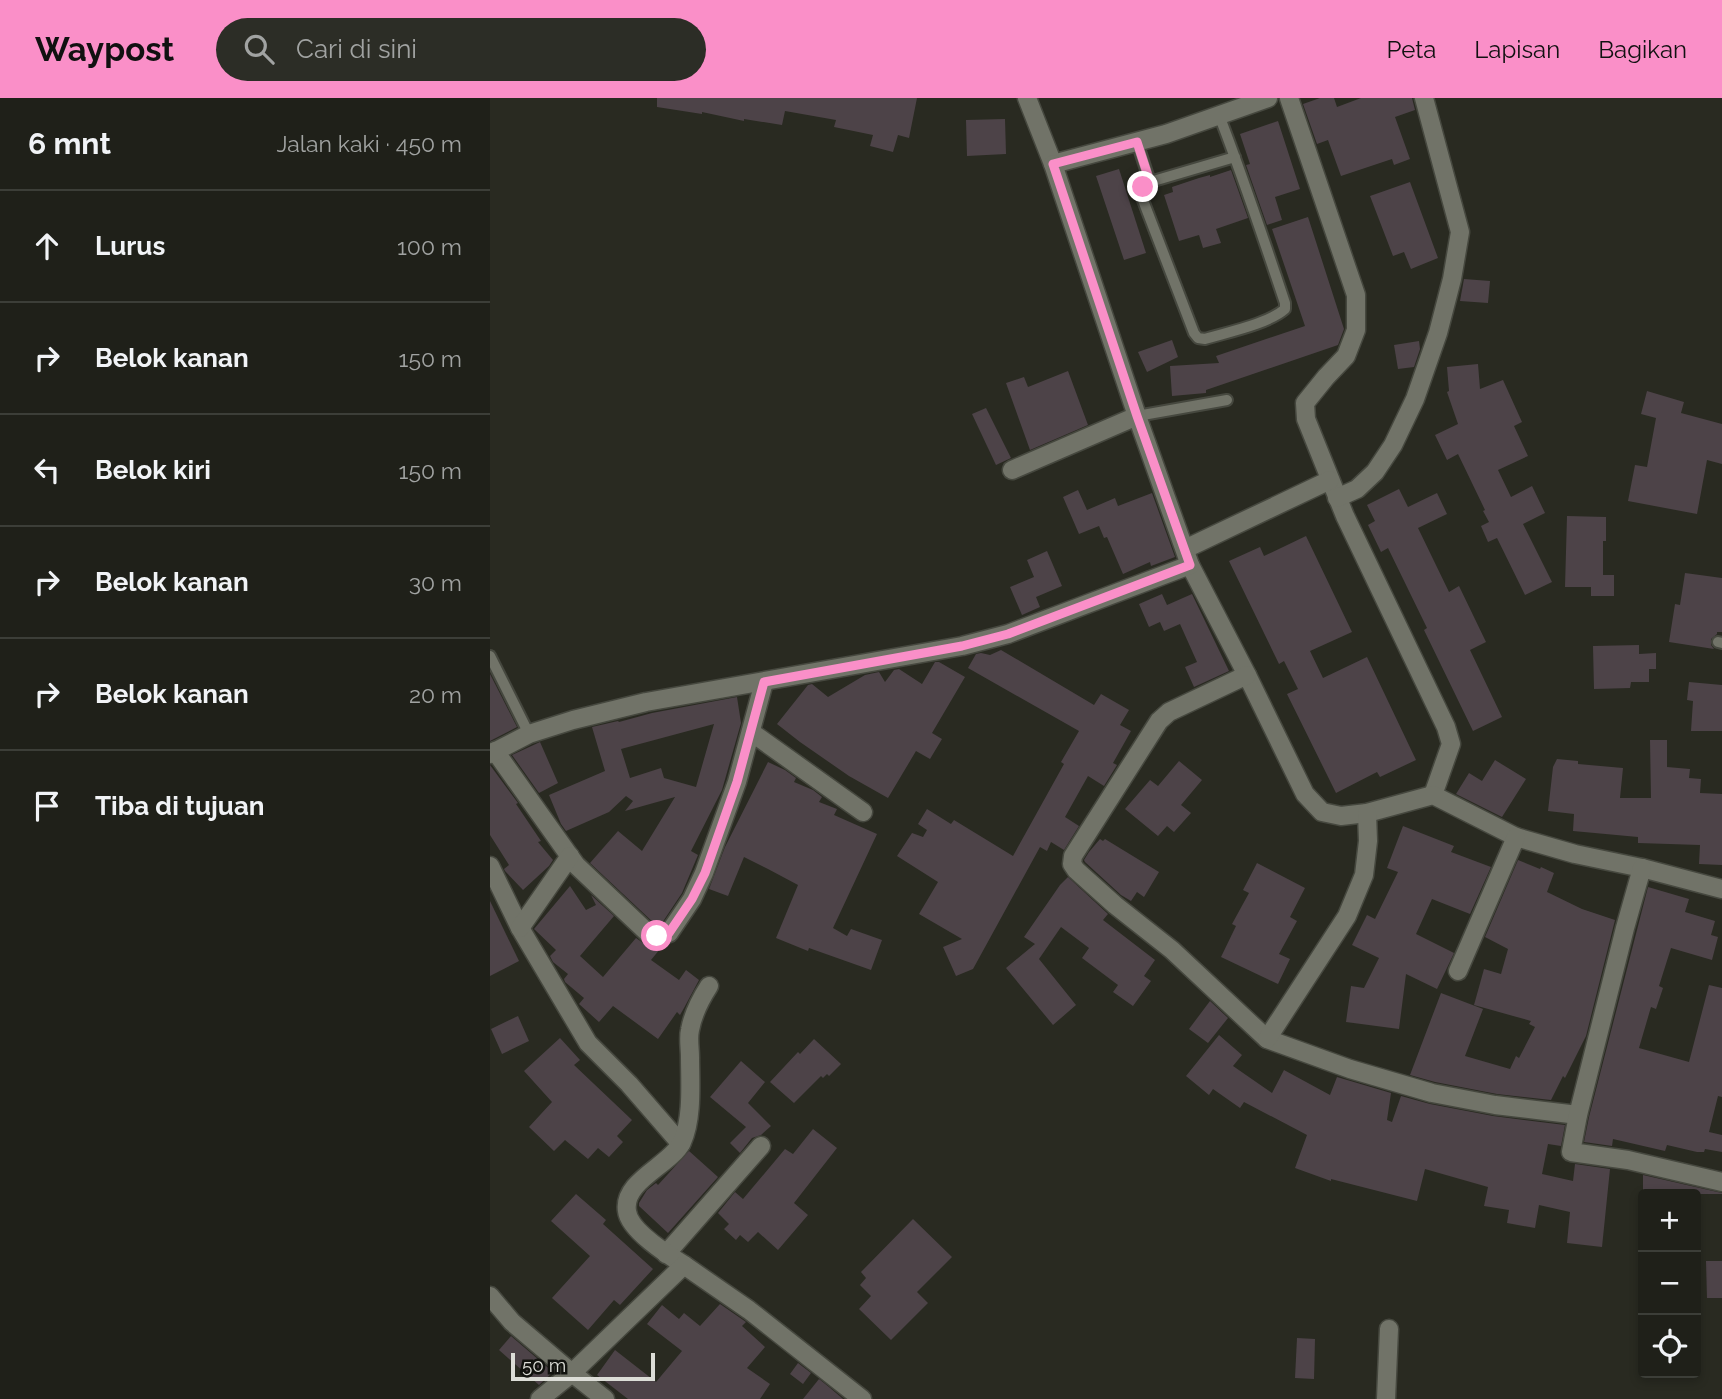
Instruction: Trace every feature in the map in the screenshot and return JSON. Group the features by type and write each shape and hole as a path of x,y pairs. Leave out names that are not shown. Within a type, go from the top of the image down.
{"street":[{"path":"1027,98 1053,164 1137,416 1188,557 1305,794 1322,813 1341,816 1367,813 1433,795 1516,837 1722,890"},
{"path":"1053,164 1166,134 1216,106 1268,98"},
{"path":"1289,98 1356,295 1356,330 1346,356 1305,403 1306,419 1337,498 1446,727 1451,744 1433,795"},
{"path":"1337,498 1357,489 1375,472 1392,445 1415,399 1438,333 1452,279 1460,232 1424,98"},
{"path":"1012,470 1137,416"},
{"path":"764,682 737,782 705,873 692,899 669,933 657,936 649,934 576,865 493,752 530,734 646,702 962,646 1008,634 1188,557 1330,480"},
{"path":"1247,674 1168,712 1158,721 1073,856 1072,864 1076,870 1172,950 1267,1039 1350,1069 1432,1093 1495,1105 1578,1115"},
{"path":"751,732 863,812"},
{"path":"1267,1039 1348,916 1364,874 1368,841 1367,813"},
{"path":"1458,971 1516,837"},
{"path":"520,928 570,856"},
{"path":"490,866 520,928 588,1042 681,1144"},
{"path":"1642,868 1578,1115 1571,1152 1628,1160 1722,1182"},
{"path":"709,986 696,1005 690,1031 688,1122 681,1144 631,1191 626,1212 639,1231 666,1254 749,1311 862,1399"},
{"path":"666,1254 761,1146"},
{"path":"540,1399 572,1373 684,1265"},
{"path":"490,1296 512,1322 605,1399"},
{"path":"1386,1399 1389,1329"}],"lane":[{"path":"1216,106 1235,157 1285,303 1285,309 1252,325 1205,339 1198,338 1141,195 1143,187 1150,182 1235,157"},
{"path":"1137,142 1150,182"},
{"path":"1137,416 1227,400"},
{"path":"490,656 530,734"}],"building":[{"path":"657,98 917,98 909,138 898,135 893,152 870,146 873,135 834,127 836,120 785,111 782,125 744,121 702,112 657,107"},
{"path":"1320,98 1334,98 1337,107 1361,98 1412,98 1415,110 1395,117 1410,159 1394,165 1392,159 1341,176 1328,140 1317,144 1303,104"},
{"path":"1005,119 1006,154 967,156 966,120"},
{"path":"1278,121 1300,189 1275,197 1282,220 1267,225 1246,165 1250,164 1240,134"},
{"path":"1119,169 1146,253 1124,260 1096,176"},
{"path":"1231,170 1248,218 1216,229 1221,243 1203,248 1199,235 1179,241 1164,195 1173,192 1172,187"},
{"path":"1410,182 1438,258 1411,269 1404,252 1393,256 1370,196"},
{"path":"1308,217 1344,329 1338,345 1206,390 1206,393 1172,396 1170,366 1219,363 1216,356 1305,326 1272,229"},
{"path":"1464,279 1490,281 1488,303 1460,301"},
{"path":"1172,340 1178,357 1147,372 1138,352"},
{"path":"1419,341 1420,349 1414,367 1398,369 1394,345"},
{"path":"1478,364 1480,389 1503,380 1522,422 1514,426 1528,456 1498,470 1511,497 1532,486 1545,513 1523,524 1552,582 1525,595 1497,538 1488,542 1481,526 1489,522 1483,511 1485,510 1458,454 1447,460 1435,435 1458,424 1447,392 1447,367"},
{"path":"1068,371 1088,425 1030,450 1006,383 1024,377 1028,387"},
{"path":"1647,391 1684,402 1681,413 1722,424 1722,464 1707,460 1697,514 1628,501 1635,465 1647,467 1656,418 1641,414"},
{"path":"986,408 1011,458 996,465 972,414"},
{"path":"1399,489 1408,507 1437,493 1447,514 1418,528 1449,592 1459,586 1486,642 1470,650 1502,717 1473,731 1388,548 1381,552 1368,525 1375,521 1367,505"},
{"path":"1078,490 1087,510 1115,498 1118,506 1152,493 1175,557 1151,566 1150,562 1123,574 1107,537 1104,538 1099,526 1079,534 1063,497"},
{"path":"1567,516 1606,517 1603,575 1614,575 1614,596 1591,596 1591,587 1565,587"},
{"path":"1306,536 1352,632 1310,651 1323,678 1367,657 1416,760 1380,777 1377,772 1336,793 1287,694 1298,689 1284,661 1279,664 1229,561 1260,547 1264,556"},
{"path":"1047,551 1062,586 1036,597 1040,607 1022,615 1010,587 1034,577 1027,560"},
{"path":"1685,573 1722,578 1722,632 1717,632 1711,639 1714,649 1669,642 1675,604 1680,605"},
{"path":"1162,594 1167,605 1192,594 1229,671 1194,687 1185,667 1197,662 1180,624 1164,631 1160,622 1149,627 1139,604"},
{"path":"1639,645 1639,654 1656,653 1656,669 1649,669 1649,682 1631,682 1630,688 1594,689 1593,646"},
{"path":"1001,650 1094,705 1101,694 1129,710 1120,725 1131,731 1113,763 1117,765 1104,786 1088,776 1065,817 1079,826 1064,850 1051,842 1047,851 1040,847 973,969 956,976 943,947 962,939 919,914 938,882 897,856 912,833 923,837 927,830 918,824 927,809 951,824 954,820 1013,856 1064,764 1061,762 1079,731 968,668 976,654 990,655"},
{"path":"935,662 965,677 932,733 942,739 930,759 916,751 888,798 849,776 777,724 808,685 812,684 828,697 865,675 879,672 885,682 894,670 899,669 922,684"},
{"path":"490,674 517,727 490,741"},
{"path":"1689,682 1722,685 1722,731 1691,731 1693,701 1687,700"},
{"path":"737,697 741,723 722,790 691,851 698,855 682,893 662,923 655,924 590,863 618,831 642,851 675,797 625,811 633,801 626,796 609,812 566,831 549,795 605,771 592,727","holes":["714,724 696,787 664,778 661,768 630,778 621,749"]},
{"path":"1650,740 1667,740 1667,767 1690,769 1689,778 1701,779 1700,793 1722,794 1722,865 1699,864 1700,845 1638,843 1638,837 1573,831 1574,814 1548,811 1553,767 1557,759 1578,761 1578,764 1623,768 1620,798 1651,798"},
{"path":"540,742 558,783 539,793 512,755"},
{"path":"1495,760 1526,779 1502,817 1456,794 1469,773 1482,781"},
{"path":"1179,761 1202,780 1181,805 1191,813 1174,832 1167,826 1158,836 1125,809 1150,780 1158,786"},
{"path":"768,762 796,778 794,782 822,797 819,802 837,809 834,815 877,834 833,928 847,936 851,929 882,940 871,970 809,948 808,951 776,938 798,885 744,857 728,896 709,889 725,847"},
{"path":"490,765 518,803 516,804 541,841 538,842 553,860 523,890 505,871 509,865 490,835"},
{"path":"1403,826 1454,846 1451,852 1491,867 1470,914 1432,899 1416,934 1454,953 1437,989 1406,974 1399,1029 1346,1022 1351,986 1364,988 1379,958 1352,945 1367,915 1375,919 1398,872 1387,868"},
{"path":"1100,839 1105,839 1159,872 1144,897 1137,892 1131,901 1085,862 1089,852"},
{"path":"1518,860 1554,873 1547,892 1582,909 1615,920 1586,1036 1551,1100 1497,1094 1410,1075 1441,993 1483,1009 1465,1056 1510,1069 1516,1056 1519,1058 1535,1027 1529,1024 1531,1021 1474,1005 1484,969 1501,974 1508,949 1485,937"},
{"path":"1257,863 1305,888 1290,917 1297,921 1279,954 1290,959 1278,984 1221,957 1236,926 1232,924 1249,893 1243,890"},
{"path":"1068,877 1108,914 1103,920 1155,960 1144,976 1151,981 1133,1006 1113,992 1118,985 1082,958 1089,948 1061,927 1039,959 1076,1005 1053,1025 1006,968 1035,944 1024,937"},
{"path":"570,886 586,910 596,905 591,895 614,916 580,956 603,977 636,938 646,945 660,949 651,960 679,980 686,970 699,980 680,1015 677,1012 658,1039 613,1006 599,1022 579,1004 584,998 565,982 568,974 553,962 550,956 556,950 534,929"},
{"path":"1648,887 1689,899 1685,912 1715,921 1711,935 1718,937 1712,960 1671,948 1659,986 1663,988 1656,1009 1651,1007 1639,1048 1689,1062 1709,985 1722,988 1722,1097 1718,1096 1709,1132 1722,1135 1722,1152 1705,1149 1704,1152 1697,1152 1667,1145 1665,1151 1613,1139 1612,1146 1584,1142"},
{"path":"490,901 519,961 490,976"},
{"path":"1210,1001 1228,1018 1208,1043 1189,1029"},
{"path":"518,1016 529,1041 502,1054 491,1029"},
{"path":"1219,1035 1242,1055 1233,1066 1272,1093 1284,1070 1330,1095 1337,1077 1391,1093 1387,1120 1392,1122 1401,1096 1493,1116 1565,1125 1561,1146 1548,1144 1542,1174 1573,1181 1575,1164 1610,1169 1602,1247 1567,1243 1570,1212 1539,1205 1535,1228 1507,1223 1509,1210 1484,1206 1488,1187 1425,1169 1417,1201 1331,1181 1295,1168 1307,1135 1244,1102 1240,1108 1213,1089 1209,1095 1186,1076"},
{"path":"560,1038 580,1060 574,1065 632,1120 617,1136 623,1142 609,1157 598,1148 588,1159 565,1140 554,1151 529,1127 552,1102 524,1071"},
{"path":"814,1039 841,1064 829,1076 821,1076 794,1103 770,1082"},
{"path":"741,1061 765,1082 748,1103 771,1126 761,1135 752,1138 740,1153 730,1143 746,1127 710,1097"},
{"path":"813,1129 837,1148 794,1203 808,1215 778,1250 758,1232 748,1242 740,1235 736,1240 724,1229 729,1224 718,1213 735,1192 743,1199 785,1149 793,1154"},
{"path":"689,1151 718,1177 668,1233 639,1203 647,1190 656,1183 658,1185"},
{"path":"1643,1175 1722,1194 1701,1194 1701,1189 1643,1189"},
{"path":"576,1194 606,1220 603,1224 653,1269 620,1305 614,1300 588,1330 552,1298 590,1256 551,1221"},
{"path":"913,1219 952,1257 917,1292 928,1303 891,1340 859,1309 871,1296 860,1285 866,1278 861,1272"},
{"path":"1706,1261 1722,1261 1722,1298 1707,1298"},
{"path":"720,1304 746,1322 742,1326 765,1347 747,1368 770,1384 760,1399 628,1399 597,1375 615,1350 656,1382 682,1351 647,1324 662,1305 679,1319 684,1313 700,1326"},
{"path":"511,1336 553,1372 539,1385 499,1350"},
{"path":"1297,1338 1315,1339 1314,1379 1295,1378"},
{"path":"798,1363 811,1373 803,1384 790,1374"},
{"path":"819,1379 829,1387 843,1399 803,1399"}],"route":[{"path":"657,936 669,933 692,899 705,873 737,782 764,682 962,646 1008,634 1190,565 1053,164 1137,142 1150,182 1143,187"}]}
